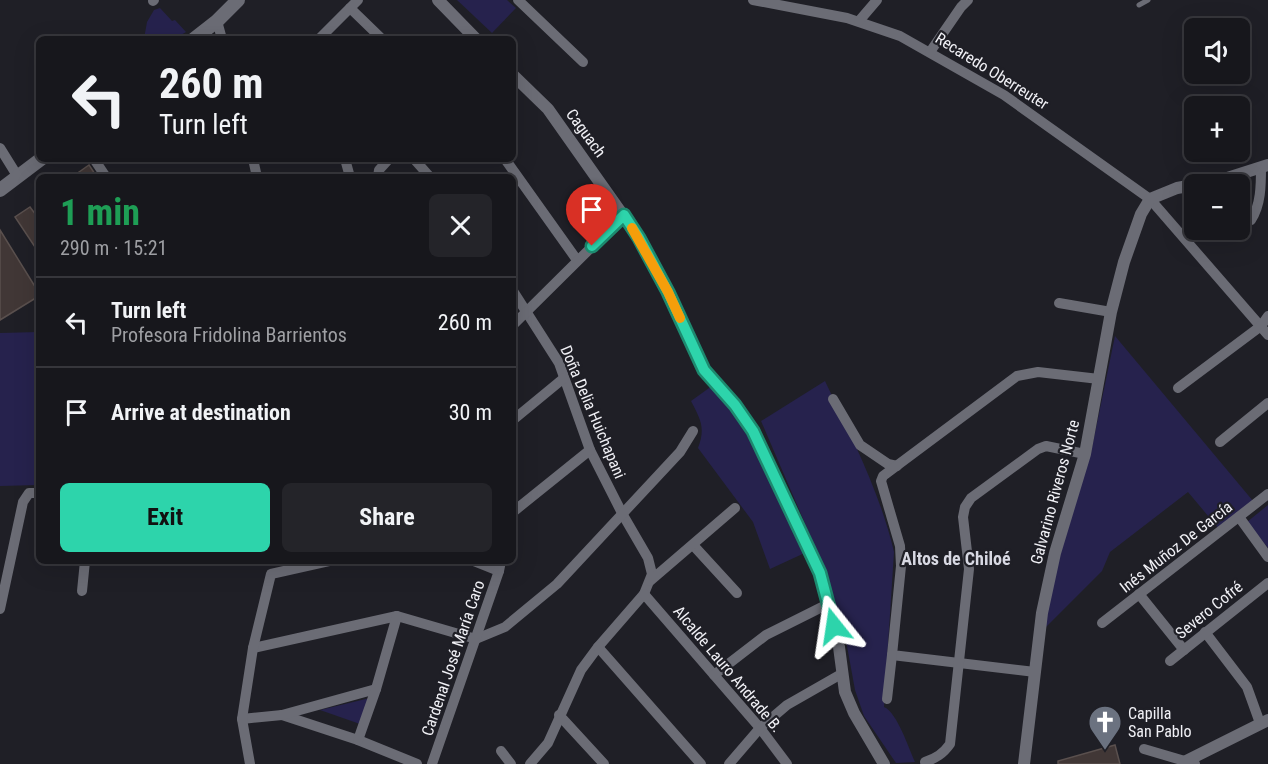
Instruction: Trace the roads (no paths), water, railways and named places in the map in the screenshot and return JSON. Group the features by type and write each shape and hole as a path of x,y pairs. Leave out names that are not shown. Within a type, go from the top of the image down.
{"main road":[{"path":"198,36 238,0"},
{"path":"0,190 38,162"}],"street":[{"path":"438,0 473,36"},
{"path":"518,0 583,62"},
{"name":"Recaredo Oberreuter","path":"754,0 859,21 900,36 1004,95 1150,200 1268,335"},
{"path":"859,21 877,0"},
{"path":"930,52 968,0"},
{"path":"322,36 354,4 380,36"},
{"path":"217,21 221,36"},
{"name":"Caguach","path":"516,78 548,109 624,215 668,292 704,370 735,405 753,431 820,573 839,647 845,692 854,713 884,764"},
{"path":"0,148 18,177"},
{"path":"417,162 427,174"},
{"path":"1240,174 1265,166 1256,213 1251,220"},
{"path":"516,174 577,260"},
{"path":"1150,200 1184,187"},
{"name":"Galvarino Riveros Norte","path":"1024,764 1042,613 1055,552 1085,454 1111,312 1141,214 1150,200"},
{"path":"516,322 624,215"},
{"name":"Doña Delia Huichapani","path":"516,296 559,363 590,450 648,558 651,568 650,581"},
{"path":"1059,303 1111,312"},
{"path":"1178,388 1261,326 1268,316"},
{"path":"888,699 901,566 900,546 881,481 884,476 1017,376 1038,372 1100,379"},
{"path":"516,418 564,378"},
{"path":"833,399 860,445 888,464 897,466"},
{"path":"1220,442 1268,403"},
{"path":"253,648 397,616 476,639 505,627 530,609 557,584 680,452 693,431"},
{"path":"925,762 937,758 950,744 969,569 963,517 965,507 971,498 1038,449 1046,447 1085,454"},
{"path":"516,510 590,450"},
{"path":"0,609 23,502 34,493"},
{"name":"Inés Muñoz De García","path":"1102,623 1268,494"},
{"path":"530,764 548,743 581,669 597,646 644,594 650,581 735,508"},
{"path":"1239,517 1268,557"},
{"path":"693,545 737,593"},
{"path":"82,591 85,564"},
{"path":"250,764 242,719 253,648 271,574 316,564"},
{"name":"Cardenal José María Caro","path":"432,764 500,566"},
{"name":"Severo Cofré","path":"1170,661 1267,586"},
{"name":"Alcalde Lauro Andrade B.","path":"644,594 760,728 787,764"},
{"path":"1139,594 1184,650"},
{"path":"714,675 766,635 828,604"},
{"path":"358,741 397,616"},
{"path":"1144,749 1189,763 1264,721 1247,687 1205,632"},
{"path":"597,646 701,764"},
{"path":"891,655 1035,672"},
{"path":"729,764 760,728 787,705 843,674"},
{"path":"242,719 282,715 376,689"},
{"path":"282,715 417,764"},
{"path":"559,715 604,764"},
{"path":"501,751 511,764"}],"lane":[{"path":"1139,5 1148,0"}],"place":[{"name":"Capilla San Pablo","path":"1105,751"}],"district":[{"name":"Altos de Chiloé","path":"956,558"}]}
